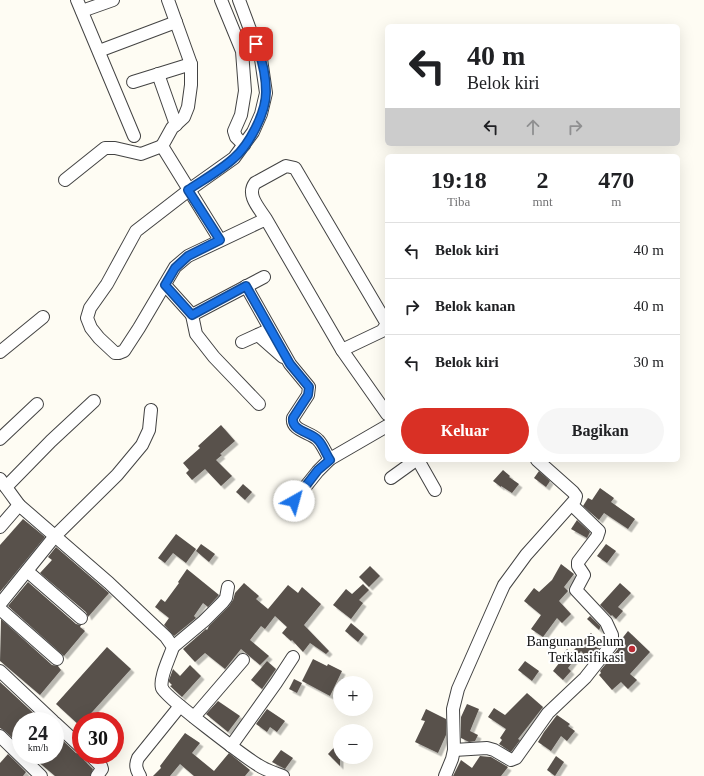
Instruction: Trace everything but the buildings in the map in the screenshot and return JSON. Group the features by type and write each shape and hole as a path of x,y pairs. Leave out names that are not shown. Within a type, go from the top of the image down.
{"street":[{"path":"113,0 80,6 134,136"},
{"path":"65,180 105,148 115,148 141,154 162,146 172,128 184,117 188,107 191,85 191,64 168,0"},
{"path":"221,0 242,51 245,91 241,115 234,131 236,137 244,145"},
{"path":"239,0 261,58 266,93 261,114 253,132 234,158 188,190 136,231 107,284 90,308 87,318 91,328 99,338 115,352 119,353 124,351 175,268 188,256 266,219"},
{"path":"98,51 176,22"},
{"path":"133,82 191,64"},
{"path":"158,74 176,124"},
{"path":"162,146 220,240"},
{"path":"385,321 295,168 286,166 255,183 251,187 252,198 266,219 342,350 385,411"},
{"path":"192,315 264,278"},
{"path":"165,285 192,315 196,334 214,357 259,404"},
{"path":"246,286 290,364"},
{"path":"0,352 43,317"},
{"path":"342,350 382,331 385,327"},
{"path":"242,342 271,329"},
{"path":"258,335 290,364 309,387 308,395 293,418 293,421 296,426 318,440 330,460"},
{"path":"94,401 3,483 19,505 109,583 166,637 173,647"},
{"path":"0,439 37,404"},
{"path":"0,604 55,536 117,475 142,445 149,430 152,410"},
{"path":"294,501 318,470 330,460 385,427"},
{"path":"391,478 414,462"},
{"path":"418,462 435,490"},
{"path":"445,776 454,750 453,709 458,689 498,596 504,585 526,555 575,500 576,496 574,492 539,462"},
{"path":"0,528 19,505"},
{"path":"454,750 487,748 494,750 511,760 516,758 548,713 585,678 608,651 612,644 612,635 606,622 576,590 584,575 578,566 578,562 600,531 572,505"},
{"path":"27,571 81,618"},
{"path":"228,587 226,598 223,602 204,621 173,647 163,675 162,685 164,691 180,706 231,746 259,766 283,776"},
{"path":"0,609 57,659"},
{"path":"231,746 293,657"},
{"path":"194,717 242,660"},
{"path":"0,671 43,712"},
{"path":"140,776 136,769 138,758 180,706"},
{"path":"64,731 72,739"},
{"path":"2,742 38,775"},
{"path":"98,776 102,769 99,764"}],"place":[{"name":"Bangunan Belum Terklasifikasi","path":"632,649"}],"route":[{"path":"256,44 261,58 266,93 261,114 253,132 234,158 188,190 220,240 188,256 175,268 165,285 192,315 246,286 290,364 309,387 308,395 293,418 293,421 296,426 318,440 330,460 318,470 294,501"}]}
